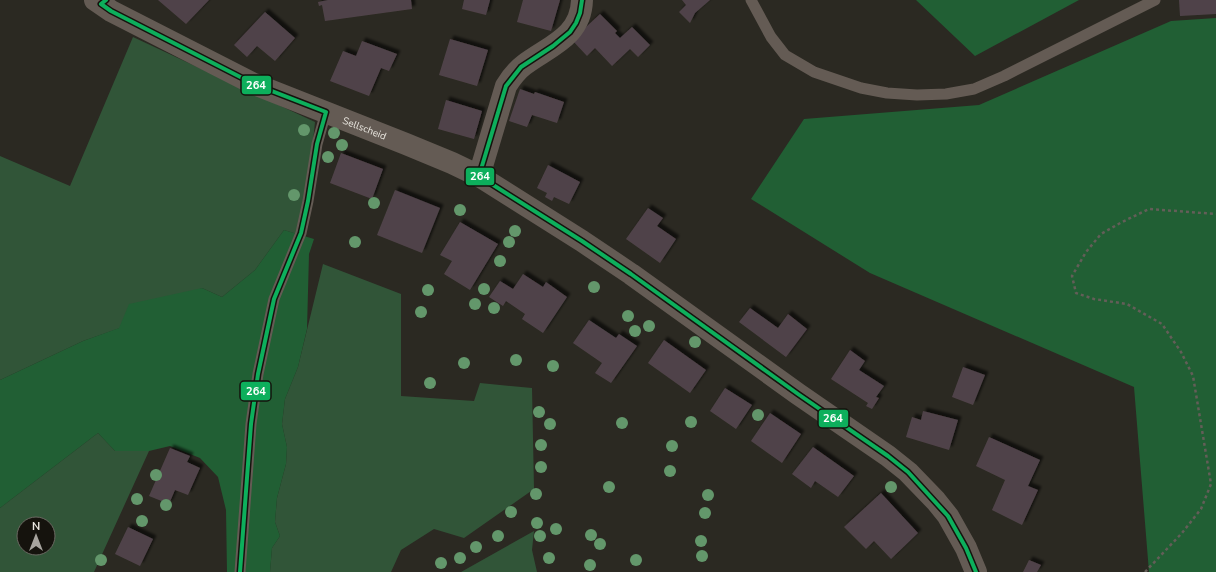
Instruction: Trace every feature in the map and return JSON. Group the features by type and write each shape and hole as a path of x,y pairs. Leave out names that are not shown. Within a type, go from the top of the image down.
{"street":[{"path":"479,176 506,86 514,74 523,65 561,41 568,34 580,17 582,0"},
{"name":"Sellscheid","path":"101,1 111,11 254,84 445,160 479,176 594,249 888,456 917,481 948,516 966,548 976,572"}],"lane":[{"path":"751,0 771,37 785,55 808,68 861,88 887,93 917,95 946,94 974,89 1004,76 1155,0"},
{"path":"240,572 251,424 258,374 274,299 301,233 308,201 317,144 326,112"}],"path":[{"path":"1144,572 1182,533 1202,509 1211,484 1192,376 1181,352 1162,324 1127,304 1094,299 1076,293 1072,276 1086,252 1101,234 1142,212 1150,210 1216,214"}],"green space":[{"path":"916,0 1079,0 975,56"},
{"path":"1216,18 1216,572 1149,572 1134,387 870,273 751,199 804,119 979,105 1171,21"},
{"path":"133,37 315,122 303,236 284,230 255,270 222,297 202,288 120,328 83,341 0,380 0,156 70,186"},
{"path":"284,230 314,239 309,254 307,329 298,367 285,399 282,424 287,447 286,464 277,498 275,522 280,536 272,548 270,572 227,572 226,510 218,477 200,458 170,446 149,451 115,451 98,433 0,508 0,380 83,341 119,328 129,304 202,288 222,297 255,270"},
{"path":"323,264 401,294 401,396 474,401 480,383 532,388 534,489 464,538 434,529 401,550 391,572 270,572 272,548 280,536 275,522 277,498 286,464 287,447 282,424 285,399 298,367"},
{"path":"98,433 115,451 149,451 94,572 0,572 0,508"},
{"path":"534,531 532,550 537,572 461,572"}],"building":[{"path":"158,0 209,0 186,24"},
{"path":"328,0 411,0 412,9 325,21 322,5 319,6 318,2"},
{"path":"464,0 490,0 486,15 462,9"},
{"path":"523,0 560,0 551,31 517,22"},
{"path":"682,0 710,0 695,13 690,23 679,12 686,5"},
{"path":"1179,0 1216,0 1216,14 1180,16"},
{"path":"265,12 295,38 275,61 257,46 247,57 234,45"},
{"path":"600,14 617,31 615,33 620,38 632,27 650,45 638,57 630,49 612,66 595,48 587,56 572,40"},
{"path":"450,39 488,50 477,86 439,75"},
{"path":"362,41 397,54 389,71 381,68 369,96 330,81 343,51 356,56"},
{"path":"520,89 534,94 535,92 564,102 557,123 532,115 527,127 509,121"},
{"path":"446,100 482,111 474,139 438,129"},
{"path":"341,153 383,169 372,199 330,183"},
{"path":"548,165 580,182 569,204 554,197 552,201 545,197 547,193 537,188"},
{"path":"395,190 440,208 422,253 377,235"},
{"path":"648,208 663,218 657,226 676,239 660,263 626,239"},
{"path":"460,222 498,244 470,290 444,274 452,261 440,255"},
{"path":"523,274 543,287 546,282 567,297 543,333 522,319 525,314 506,301 503,306 489,297 500,281 513,289"},
{"path":"750,308 778,328 788,314 807,329 786,357 739,322"},
{"path":"589,320 616,338 619,334 637,346 611,383 595,373 602,363 573,343"},
{"path":"664,340 706,370 690,393 648,363"},
{"path":"850,350 865,361 859,370 884,386 876,397 879,398 872,409 866,406 868,403 831,379"},
{"path":"963,367 985,375 973,405 952,397"},
{"path":"725,388 752,405 736,429 710,411"},
{"path":"923,411 958,420 949,450 906,437 912,417 921,420"},
{"path":"770,413 801,434 782,463 751,441"},
{"path":"989,437 1040,460 1028,486 1038,490 1022,525 992,510 1005,480 976,466"},
{"path":"813,447 854,476 838,497 815,481 811,488 792,474"},
{"path":"170,448 190,456 187,462 200,468 188,495 175,490 169,504 149,496"},
{"path":"881,493 918,533 891,559 874,541 866,549 844,527"},
{"path":"128,527 153,539 140,566 115,554"},
{"path":"1029,560 1041,565 1037,572 1023,572"}],"transit line":[{"name":"264","path":"106,0 101,4 111,11 254,84 326,112 317,144 308,201 301,233 274,299 258,374 251,424 240,572"},
{"name":"264","path":"582,0 580,13 570,32 553,46 521,67 506,86 479,176 631,274 798,394 888,456 908,472 948,516 966,548 976,572"}]}
